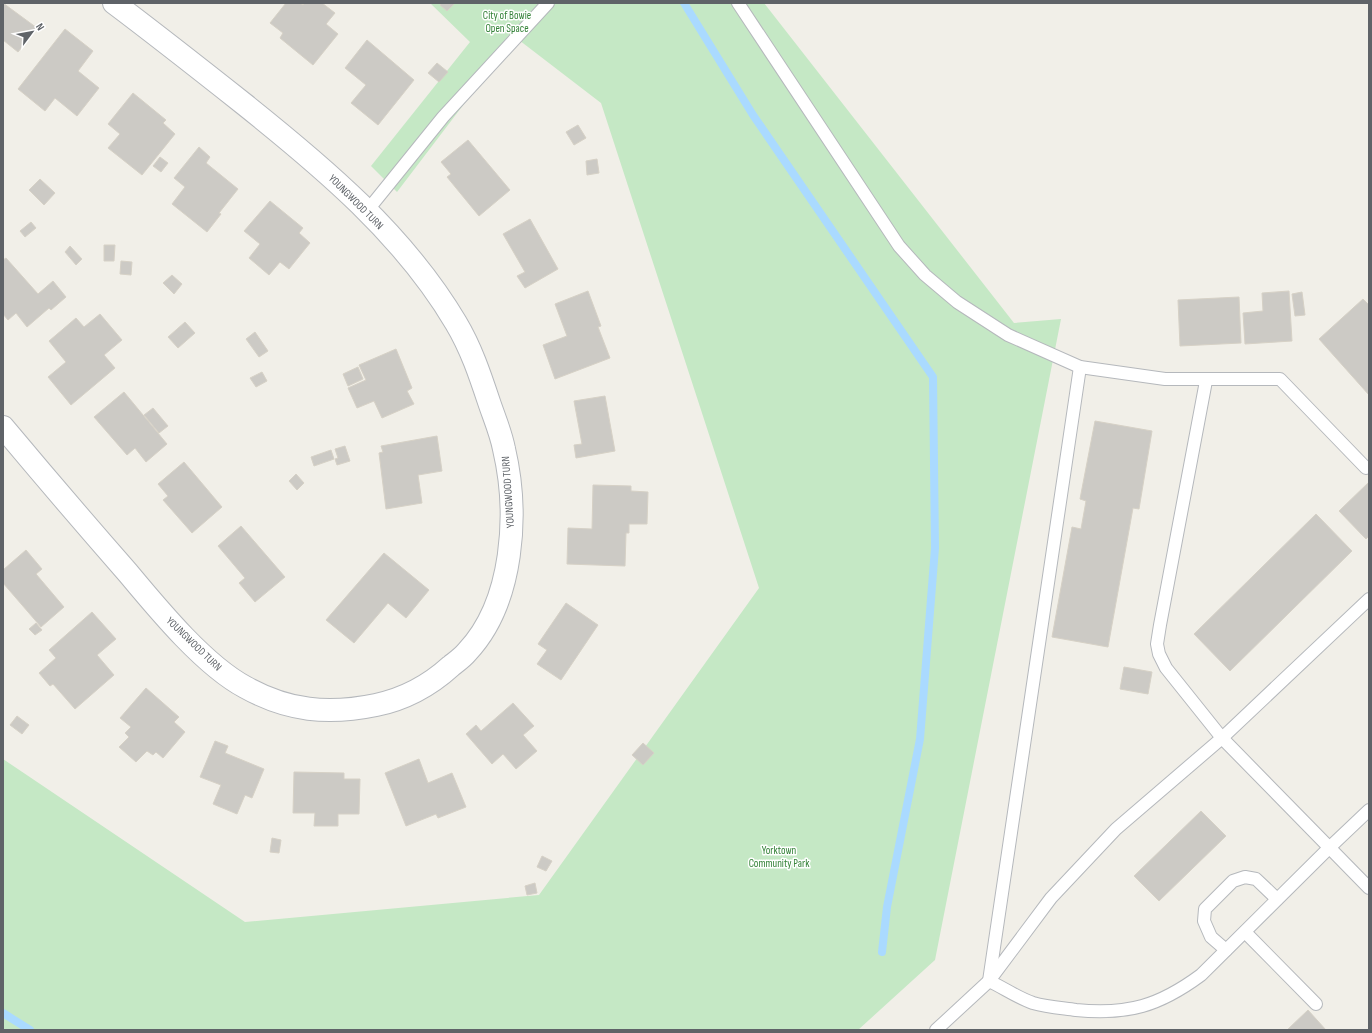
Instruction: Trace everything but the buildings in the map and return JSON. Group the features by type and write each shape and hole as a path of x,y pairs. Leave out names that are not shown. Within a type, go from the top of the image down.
{"street":[{"name":"YOUNGWOOD TURN","path":"3,427 153,602 216,667 244,687 277,701 300,708 322,712 360,708 391,702 418,691 442,674 468,652 486,627 501,593 510,556 512,521 510,487 504,449 470,349 456,322 408,255 367,211 306,153 114,3"}],"lane":[{"path":"367,211 443,117 548,3"},
{"path":"738,3 899,246 925,275 957,302 1008,335 1080,367 1165,379 1206,381 1280,379 1366,468"},
{"path":"989,981 1080,367"},
{"path":"1206,381 1157,644 1159,654 1166,668 1222,738 1369,888"},
{"path":"936,1030 989,981 1051,898 1116,829 1222,738 1369,599"},
{"path":"989,981 1033,1002 1063,1008 1102,1013 1132,1009 1155,1003 1180,991 1201,975 1369,810"},
{"path":"1226,950 1211,937 1204,921 1205,910 1233,881 1245,877 1256,879 1277,899"},
{"path":"1245,932 1316,1004"}],"green space":[{"name":"Yorktown Community Park","path":"430,3 764,3 1014,323 1061,319 935,960 858,1030 3,1030 3,759 245,922 539,895 759,588 601,103 515,37 397,192 371,166 470,42"}],"waterway":[{"path":"684,3 753,115 933,377 935,548 920,739 887,907 882,952"},
{"path":"3,1013 30,1030"}],"park label":[{"name":"City of Bowie Open Space","path":"507,21"}]}
